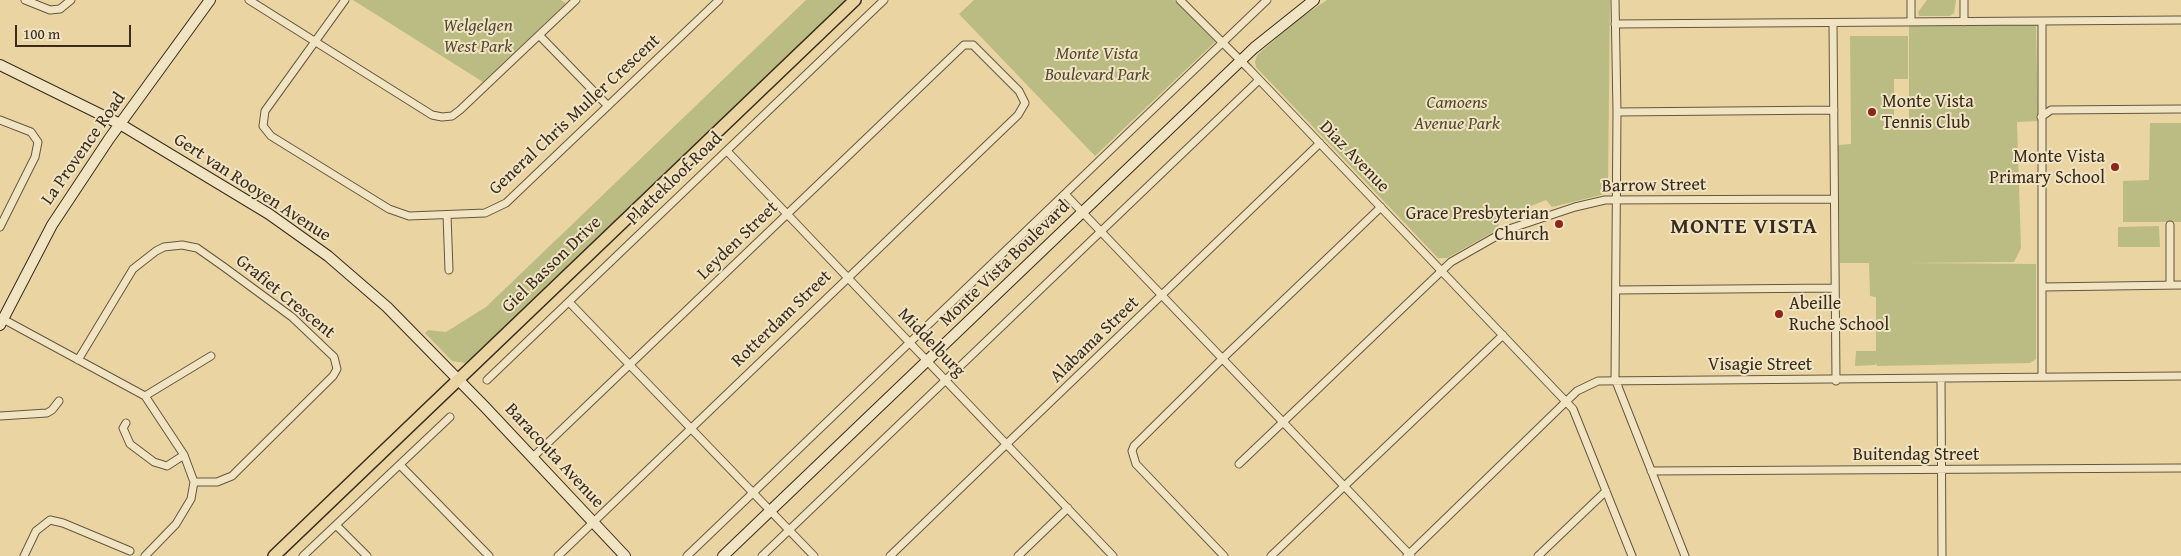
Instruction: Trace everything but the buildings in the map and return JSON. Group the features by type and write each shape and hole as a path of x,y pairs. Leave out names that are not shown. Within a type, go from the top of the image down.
{"main road":[{"name":"La Provence Road","path":"2,322 52,224 120,124 210,0"},
{"name":"Giel Basson Drive","path":"274,556 855,0"},
{"name":"Monte Vista Boulevard","path":"723,556 1241,61 1279,26 1314,0"},
{"name":"Gert van Rooyen Avenue","path":"0,65 120,124 262,209 328,256 387,307 458,380"},
{"name":"Baracouta Avenue","path":"458,380 485,406 625,556"}],"street":[{"path":"25,0 50,10 56,10 64,7 71,0"},
{"path":"249,0 432,115 442,118 456,114 576,0"},
{"path":"315,41 345,0"},
{"name":"General Chris Muller Crescent","path":"315,41 265,111 262,120 266,131 388,209 409,216 485,212 506,203 719,0"},
{"name":"Plattekloof Road","path":"486,380 884,0"},
{"name":"Diaz Avenue","path":"1180,0 1241,61 1573,409 1632,556"},
{"name":"Monte Vista Boulevard","path":"686,556 1267,0"},
{"path":"1615,0 1617,112 1615,379 1685,556"},
{"path":"1911,0 1911,22"},
{"path":"1964,0 1964,22"},
{"path":"1615,24 1833,24 2181,20"},
{"path":"2042,21 2042,377"},
{"path":"1833,24 1836,380"},
{"path":"539,35 608,106"},
{"name":"Rotterdam Street","path":"558,556 1018,115 1025,103 1019,91 972,44 964,45"},
{"name":"Leyden Street","path":"532,458 964,45"},
{"path":"762,556 1259,80"},
{"path":"2042,100 2051,110"},
{"path":"2041,117 2051,110 2181,109"},
{"path":"1617,112 1834,110"},
{"path":"0,120 31,132 38,142 35,157 0,227"},
{"name":"Alabama Street","path":"890,556 1320,144"},
{"name":"Middelburg","path":"727,151 1113,556"},
{"path":"1064,194 1409,556"},
{"name":"Barrow Street","path":"1239,464 1451,262 1509,229 1575,207 1605,200 1834,199"},
{"path":"1224,556 1136,464 1132,452 1137,442 1381,207"},
{"path":"447,215 449,270"},
{"path":"2170,225 2170,285"},
{"name":"Grafiet Crescent","path":"78,360 133,269 164,247 182,245 197,248 224,266 292,317 334,357 337,369 333,376 239,469 224,480 194,482"},
{"path":"2043,287 2181,285"},
{"path":"1616,290 1834,288"},
{"path":"569,302 772,510 814,556"},
{"path":"2,322 145,396 184,455 194,482 185,512 168,534 145,556"},
{"path":"1271,556 1503,335"},
{"path":"145,396 211,356"},
{"name":"Visagie Street","path":"1409,556 1567,402 1590,384 1615,379 1836,380 2181,376"},
{"path":"1941,378 1942,556"},
{"path":"0,416 47,413 52,410 58,401"},
{"path":"304,556 450,417"},
{"path":"126,423 123,428 130,444 154,462 167,466 184,455"},
{"path":"400,465 489,556"},
{"name":"Buitendag Street","path":"1652,471 2181,468"},
{"path":"1538,556 1606,491"},
{"path":"1018,556 1068,508"},
{"path":"24,556 36,531 45,522 55,520 130,551"},
{"path":"336,525 367,556"}],"green space":[{"name":"Welgelgen West Park","path":"353,0 561,0 566,3 483,82"},
{"path":"806,0 847,0 472,358 465,363 452,361 425,333 428,330 446,332 486,307"},
{"name":"Monte Vista Boulevard Park","path":"974,0 1174,0 1215,42 1095,156 959,14"},
{"name":"Camoens Avenue Park","path":"1327,0 1610,0 1608,188 1601,195 1552,207 1546,200 1501,218 1497,230 1447,258 1438,258 1256,67 1257,55 1300,18"},
{"path":"1927,0 1956,0 1954,13 1950,16 1919,16 1918,12"},
{"path":"2036,25 2038,121 2017,122 2021,248 2014,262 1906,263 2036,264 2036,359 2030,363 1877,366 1876,363 1875,365 1855,366 1856,351 1876,351 1876,297 1870,296 1869,263 1840,263 1838,145 1851,144 1850,36 1908,36 1908,79 1894,79 1894,121 1909,122 1909,26"},
{"path":"2150,123 2181,123 2181,222 2123,222 2123,181 2149,180"},
{"path":"2159,226 2160,247 2118,247 2118,227"}],"place":[{"name":"Monte Vista Tennis Club","path":"1872,112"},
{"name":"Monte Vista Primary School","path":"2115,167"},
{"name":"Grace Presbyterian Church","path":"1559,224"},
{"name":"Abeille Ruche School","path":"1779,314"}],"district":[{"name":"MONTE VISTA","path":"1744,227"}]}
